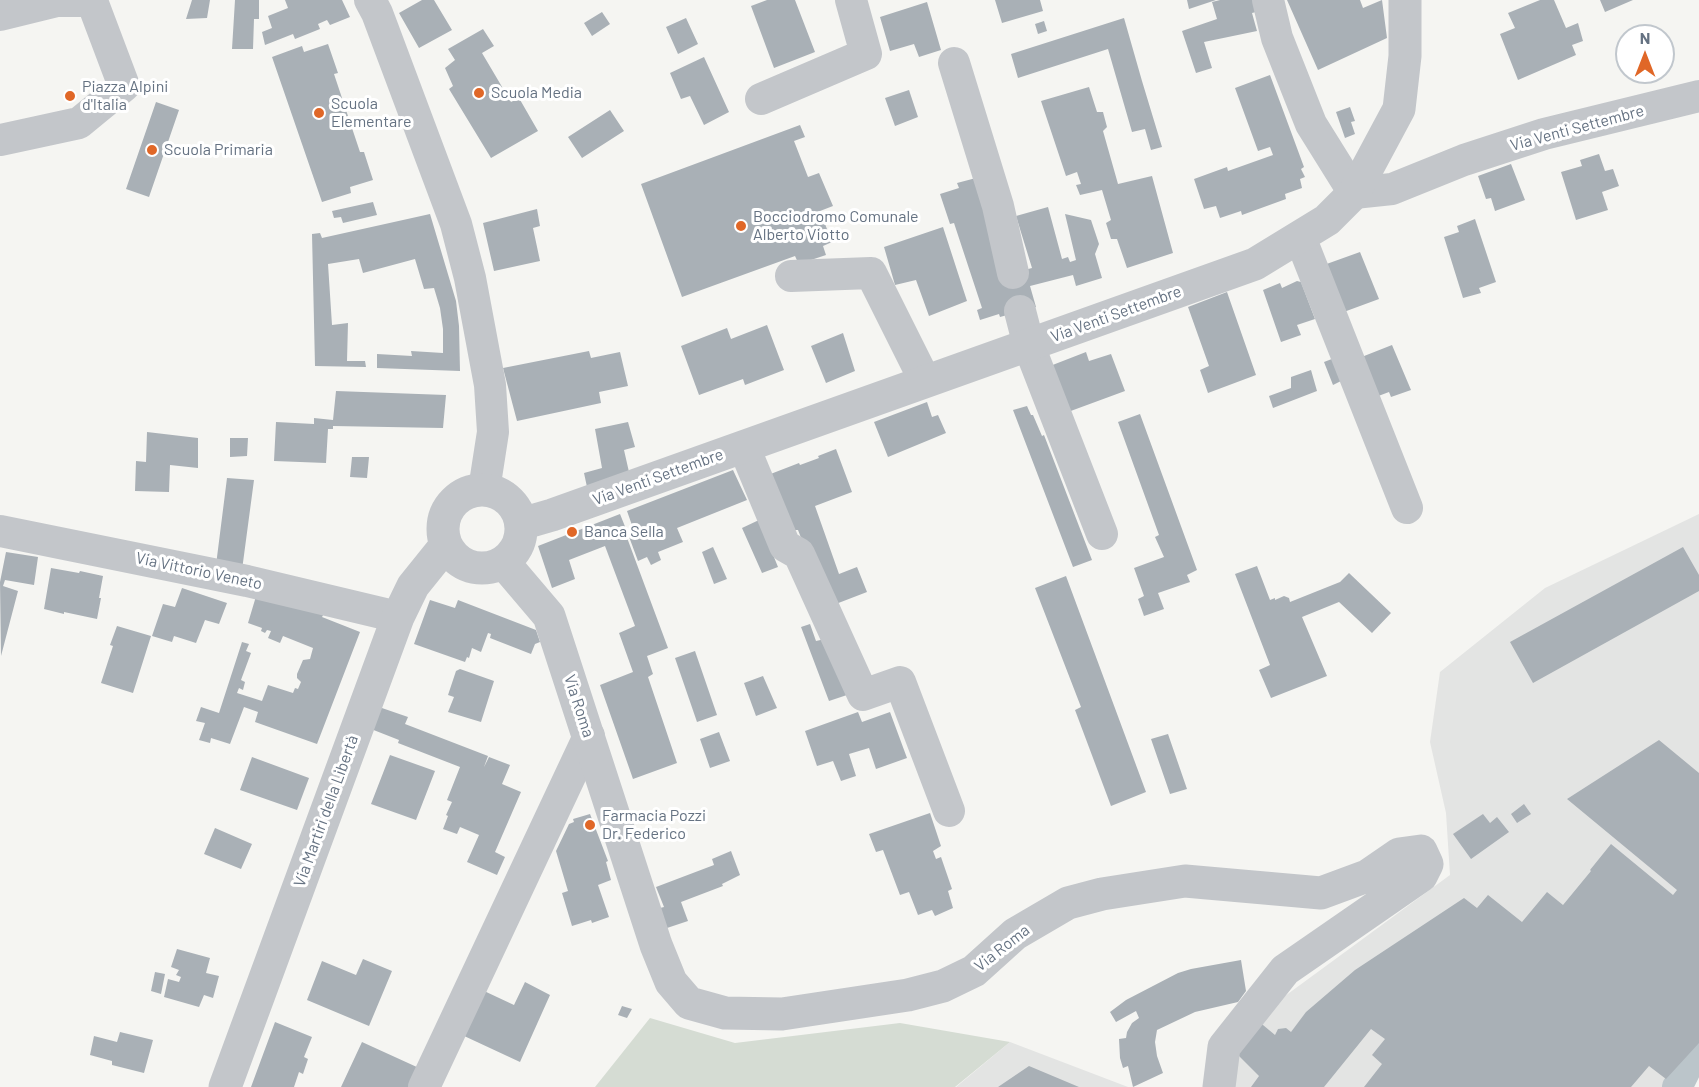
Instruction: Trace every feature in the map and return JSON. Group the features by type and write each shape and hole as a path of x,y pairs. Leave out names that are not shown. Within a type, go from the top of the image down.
{"street":[{"path":"370,0 377,13 456,224 470,278 490,385 493,432 484,490"},
{"path":"761,99 866,54 851,0"},
{"path":"1268,0 1277,38 1311,124 1354,193 1399,109 1405,56 1405,0"},
{"path":"0,15 57,1 93,1 124,86 79,123 0,140"},
{"path":"954,63 998,206 1013,273"},
{"name":"Via Venti Settembre","path":"521,524 744,447 1255,264 1327,220 1354,193 1392,189 1464,160 1544,134 1699,96"},
{"path":"1300,237 1407,508"},
{"path":"791,276 871,273 925,381"},
{"path":"1020,311 1029,346 1102,534"},
{"path":"744,447 785,546 799,554 863,696 900,682 949,811"},
{"path":"484,490 497,493 509,500 517,511 521,524 518,546 512,555 504,563 491,568 477,569 453,556 446,545 443,532 444,519 449,507 459,498 471,492 484,490"},
{"name":"Via Vittorio Veneto","path":"0,531 247,581 398,617"},
{"name":"Via Martiri della Libertà","path":"225,1087 398,617 413,586 446,545"},
{"name":"Via Roma","path":"504,563 549,616 656,945 671,982 689,1003 725,1013 782,1014 908,995 944,986 974,971 1015,934 1068,903 1102,894 1185,881 1321,892 1367,876 1399,854 1421,851 1427,864 1421,876 1285,970 1224,1047 1219,1087"},
{"path":"424,1087 589,736"}],"shaded area":[{"path":"1699,514 1699,1060 1677,1087 1214,1087 1255,1018 1450,875 1446,813 1430,742 1440,672 1545,588"},
{"path":"650,1018 735,1043 900,1023 1010,1042 955,1087 595,1087"},
{"path":"1010,1042 1128,1087 956,1087"}],"building":[{"path":"192,0 210,0 207,18 186,19"},
{"path":"235,0 259,0 259,19 254,19 253,49 232,49"},
{"path":"285,0 342,0 350,17 330,25 327,20 318,24 320,29 295,39 293,34 265,45 262,32 272,28 268,16 288,8"},
{"path":"422,0 434,0 452,30 419,48 399,13"},
{"path":"767,0 795,0 815,52 774,68 751,6"},
{"path":"995,0 1040,0 1043,11 1002,23"},
{"path":"1187,0 1216,0 1189,9"},
{"path":"1253,0 1256,12 1252,13 1257,31 1204,42 1212,68 1196,73 1182,31 1217,19 1212,2"},
{"path":"1287,0 1360,0 1363,8 1382,0 1387,38 1318,70"},
{"path":"1540,0 1554,0 1566,28 1578,23 1583,41 1572,45 1576,55 1518,80 1500,34 1515,28 1508,13"},
{"path":"1600,0 1633,0 1605,12"},
{"path":"927,2 941,50 919,57 914,44 890,51 880,17"},
{"path":"602,12 610,24 592,36 584,23"},
{"path":"686,18 698,44 678,54 666,27"},
{"path":"1124,18 1162,147 1151,150 1145,129 1132,132 1108,49 1018,78 1011,54"},
{"path":"1044,21 1047,31 1038,34 1035,24"},
{"name":"Scuola Media","path":"483,29 494,46 482,53 511,102 519,98 538,131 491,158 449,89 453,86 445,68 455,60 448,49"},
{"name":"Scuola Elementare","path":"328,44 338,73 334,74 360,152 364,152 373,180 350,187 351,193 322,202 272,57 302,46 304,52"},
{"path":"704,57 729,112 704,125 690,96 681,99 670,73"},
{"path":"1270,75 1304,167 1301,169 1305,177 1300,179 1302,188 1285,194 1286,199 1242,215 1241,211 1220,218 1216,206 1204,209 1194,179 1227,167 1228,171 1273,155 1270,147 1258,151 1235,88"},
{"path":"1089,87 1097,112 1103,112 1107,127 1103,131 1118,184 1152,176 1173,253 1127,268 1117,239 1111,239 1106,223 1111,220 1102,190 1080,195 1076,185 1081,184 1077,172 1066,176 1041,101"},
{"path":"909,90 918,117 895,126 885,98"},
{"name":"Scuola Primaria","path":"156,102 179,110 149,197 126,189"},
{"path":"1350,107 1355,121 1351,122 1355,134 1345,138 1336,112"},
{"path":"610,110 624,131 582,158 568,137"},
{"name":"Bocciodromo Comunale Alberto Viotto","path":"800,125 805,137 794,141 808,177 819,173 833,206 820,211 832,242 823,246 826,255 811,260 801,269 795,256 682,297 641,184"},
{"path":"1599,154 1605,171 1613,169 1619,186 1602,192 1608,210 1576,220 1561,172 1582,166 1580,160"},
{"path":"1511,164 1525,200 1495,211 1491,198 1486,199 1478,176"},
{"path":"976,178 1013,273 1032,268 1016,216 1048,207 1062,259 1068,257 1070,262 1076,260 1065,214 1091,220 1099,244 1095,254 1102,278 1076,286 1073,275 1030,286 1036,307 980,320 977,310 982,308 954,223 950,224 940,194 959,188 957,183"},
{"path":"373,202 377,215 343,223 341,217 334,218 332,211"},
{"path":"537,209 540,226 533,228 540,261 494,271 483,223"},
{"path":"430,214 456,301 460,371 377,368 377,354 412,356 411,351 443,353 440,308 434,288 424,289 415,259 363,273 359,259 328,264 332,325 348,323 347,361 365,361 366,367 315,366 312,234 320,233 322,238"},
{"path":"1475,219 1496,282 1479,288 1481,293 1463,298 1444,237 1459,232 1457,226"},
{"path":"943,227 967,301 929,316 916,280 895,285 884,247"},
{"path":"1360,252 1379,299 1341,313 1321,266"},
{"path":"1297,281 1301,282 1315,319 1297,325 1301,335 1281,342 1263,290 1280,283 1282,288"},
{"path":"1227,292 1256,375 1208,393 1200,370 1209,366 1188,307"},
{"path":"767,325 784,370 745,385 743,379 699,395 681,346 727,328 731,339"},
{"path":"843,333 855,371 826,383 811,346"},
{"path":"1392,345 1411,390 1391,397 1389,392 1373,398 1354,360"},
{"path":"589,351 591,358 620,352 628,386 599,392 601,403 517,421 503,368"},
{"path":"1086,352 1089,361 1111,354 1125,391 1068,412 1050,366"},
{"path":"1337,357 1345,379 1333,385 1324,362"},
{"path":"1311,370 1317,391 1273,408 1269,396 1291,388 1291,377"},
{"path":"336,391 446,395 443,428 333,426 333,429 328,429 326,463 274,461 276,422 314,424 314,418 333,420"},
{"path":"927,402 932,417 938,415 946,433 888,457 874,422"},
{"path":"1027,406 1042,436 1044,435 1092,560 1073,567 1013,410"},
{"path":"1140,414 1197,570 1187,575 1190,582 1158,593 1164,609 1144,616 1138,599 1144,596 1134,568 1164,557 1155,537 1159,535 1118,422"},
{"path":"628,422 635,447 624,450 629,472 587,487 584,473 602,468 595,429"},
{"path":"147,432 198,438 198,468 170,465 169,492 135,491 136,461 146,462"},
{"path":"230,438 248,438 247,456 230,457"},
{"path":"836,449 852,492 815,506 839,574 857,567 867,592 828,607 798,530 795,530 768,475 819,458 818,456"},
{"path":"352,457 369,457 367,478 350,477"},
{"path":"733,470 747,500 677,528 683,542 658,552 661,560 651,565 647,557 638,561 628,534 634,531 627,511"},
{"path":"227,478 254,480 242,570 216,565"},
{"path":"620,514 668,648 647,656 653,674 648,677 677,763 633,779 600,685 633,672 619,633 635,626 605,546 569,560 575,579 552,588 538,546"},
{"path":"759,520 778,567 762,573 742,528"},
{"path":"713,547 727,579 714,584 702,552"},
{"path":"1683,547 1699,575 1699,591 1533,683 1510,642"},
{"path":"6,552 38,557 34,585 5,580 3,586 18,591 1,656 0,582"},
{"path":"1257,566 1270,600 1284,596 1289,598 1290,602 1340,582 1349,573 1391,613 1372,633 1339,602 1302,617 1327,676 1271,698 1259,670 1270,665 1235,574"},
{"path":"51,568 103,576 97,619 44,609"},
{"path":"1066,576 1146,792 1111,806 1075,710 1081,707 1035,588"},
{"path":"182,588 227,603 219,624 205,620 196,643 174,636 172,642 152,636 163,604 175,607"},
{"path":"257,593 326,610 322,617 360,632 317,744 255,722 258,712 244,707 230,744 211,738 210,743 199,740 205,723 196,721 201,707 219,713 242,642 249,644 246,651 251,653 241,680 245,682 243,690 239,688 237,693 262,701 268,685 293,693 301,682 297,674 303,660 310,659 313,648 283,636 280,643 268,638 271,631 267,630 265,633 261,631 262,628 248,623"},
{"path":"430,600 455,608 458,600 536,630 540,642 535,644 531,654 490,638 491,634 488,633 481,652 472,648 465,662 414,644"},
{"path":"810,624 816,641 825,639 847,695 829,701 801,627"},
{"path":"117,626 151,636 133,693 101,683"},
{"path":"695,651 717,715 697,722 675,658"},
{"path":"460,669 494,681 481,722 448,712 454,697 448,695 456,671"},
{"path":"763,676 777,708 756,716 744,683"},
{"path":"379,707 408,717 405,724 488,756 484,767 489,757 510,765 502,784 521,792 495,852 505,857 497,875 467,862 479,835 460,827 457,834 443,829 452,802 447,800 460,767 398,743 399,740 371,729"},
{"path":"858,712 862,722 890,712 907,758 876,769 869,748 849,754 856,776 841,781 833,761 817,766 805,731"},
{"path":"719,732 730,761 710,768 700,739"},
{"path":"1168,734 1187,789 1170,794 1151,739"},
{"path":"1659,740 1699,773 1699,1043 1666,1079 1649,1066 1631,1087 1364,1087 1382,1064 1372,1055 1385,1039 1371,1029 1324,1087 1251,1087 1259,1076 1236,1053 1257,1020 1275,1035 1278,1029 1286,1028 1291,1032 1306,1012 1355,970 1464,898 1477,908 1488,895 1522,922 1547,892 1563,905 1611,844 1673,895 1677,890 1567,799"},
{"path":"390,755 435,771 416,820 371,804"},
{"path":"252,757 309,778 297,810 240,790"},
{"path":"1524,804 1531,814 1517,823 1511,814"},
{"path":"930,813 941,846 933,851 936,859 941,857 952,889 948,891 953,908 935,916 932,910 918,915 909,892 900,895 883,850 876,852 869,834"},
{"path":"590,814 608,861 606,862 611,880 598,885 609,917 592,923 591,920 572,926 562,893 568,891 556,851 569,824 574,822 573,819"},
{"path":"1483,814 1490,823 1497,817 1509,832 1471,859 1453,834"},
{"path":"215,828 252,844 241,869 204,854"},
{"path":"731,851 740,875 722,884 723,886 681,902 688,921 667,928 660,908 664,907 656,887 714,865 712,859"},
{"path":"177,949 210,958 206,973 219,976 213,998 204,995 199,1007 164,997 168,979 179,982 181,977 176,975 179,970 171,967"},
{"path":"363,959 392,971 369,1026 307,1000 322,961 356,975"},
{"path":"1241,960 1246,991 1238,1002 1195,1012 1157,1030 1155,1042 1163,1073 1133,1087 1128,1066 1123,1068 1120,1058 1119,1039 1126,1038 1132,1023 1139,1018 1136,1011 1116,1022 1110,1012 1126,1000 1178,973"},
{"path":"155,972 165,974 161,994 151,991"},
{"path":"525,982 550,995 520,1062 462,1035 482,990 514,1005"},
{"path":"622,1006 632,1009 627,1018 618,1015"},
{"path":"275,1022 312,1037 304,1057 308,1059 303,1074 299,1072 294,1087 251,1087"},
{"path":"120,1032 153,1040 144,1073 112,1065 112,1061 90,1055 94,1036 117,1042"},
{"path":"362,1042 419,1068 409,1087 341,1087"},
{"path":"1029,1066 1079,1087 998,1087"}],"waterway":[{"path":"1676,1087 1680,1084 1699,1046"}],"place":[{"name":"Scuola Media","path":"479,93"},
{"name":"Piazza Alpini d'Italia","path":"70,96"},
{"name":"Scuola Elementare","path":"319,113"},
{"name":"Scuola Primaria","path":"152,150"},
{"name":"Bocciodromo Comunale Alberto Viotto","path":"741,226"},
{"name":"Banca Sella","path":"572,532"},
{"name":"Farmacia Pozzi Dr. Federico","path":"590,825"}]}
